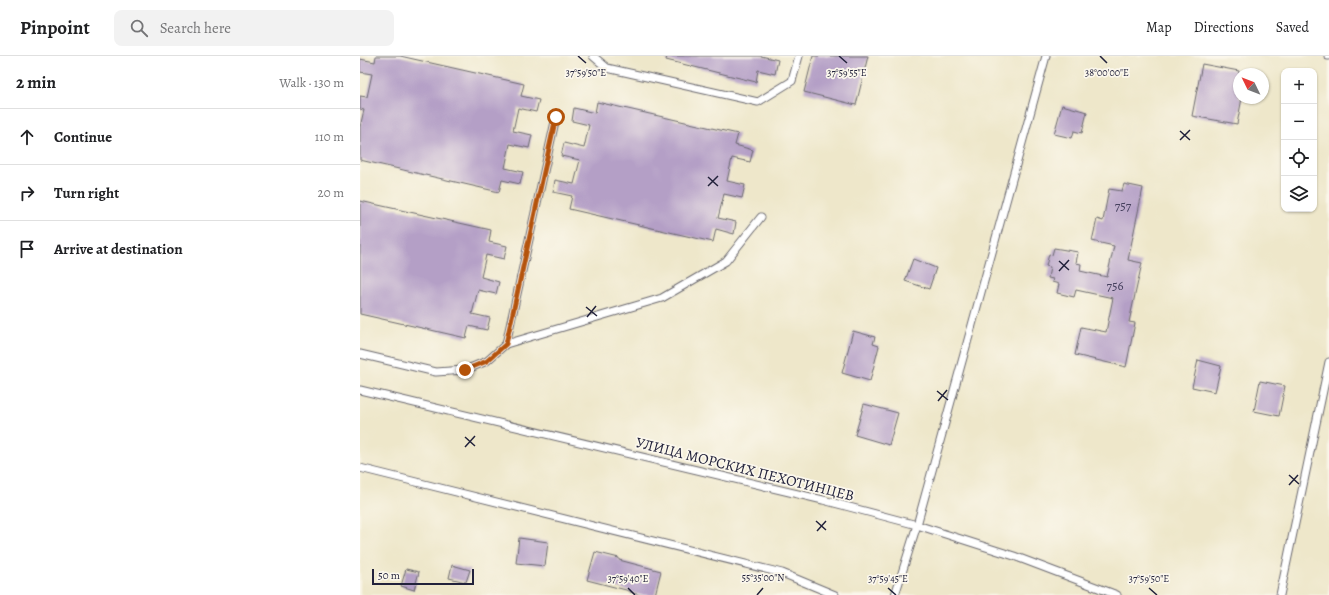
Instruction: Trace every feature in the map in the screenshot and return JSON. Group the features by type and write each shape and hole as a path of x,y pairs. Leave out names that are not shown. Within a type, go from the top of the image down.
{"lane":[{"path":"593,56 608,68 758,102 792,81 799,56"},
{"path":"895,595 917,524 1046,56"},
{"path":"506,344 556,117"},
{"path":"360,354 436,372 465,370 487,361 506,344 662,298 726,260 761,217"},
{"path":"1280,595 1329,362"},
{"name":"УЛИЦА МОРСКИХ ПЕХОТИНЦЕВ","path":"360,390 815,498 917,524 1014,556 1117,595"},
{"path":"360,468 782,573 835,595"}],"building":[{"path":"376,56 400,56 524,84 521,96 539,100 536,112 518,108 513,131 532,135 529,148 510,144 505,168 523,172 520,184 502,180 499,192 360,160 360,127 364,110 360,109 360,96 367,97 372,74 360,72 360,59 375,62"},
{"path":"667,56 761,56 778,60 775,74 758,70 756,82 666,60"},
{"path":"813,56 868,56 856,105 804,92"},
{"path":"1202,64 1233,70 1233,104 1241,104 1237,124 1192,116"},
{"path":"597,102 738,134 735,145 753,150 750,162 732,158 727,181 745,185 742,198 724,194 718,218 736,222 734,234 716,229 713,242 569,209 572,196 553,192 555,180 574,184 580,160 561,156 564,143 584,148 589,125 572,121 574,108 595,113"},
{"path":"1062,105 1087,112 1082,133 1074,131 1072,138 1054,134"},
{"path":"1124,184 1143,188 1128,260 1142,263 1129,322 1135,323 1126,367 1075,355 1081,327 1106,332 1113,298 1076,290 1074,297 1057,293 1059,284 1052,282 1053,279 1048,278 1050,267 1046,266 1049,254 1052,255 1054,248 1078,252 1076,263 1081,264 1080,271 1107,277 1114,246 1092,241 1097,219 1103,221 1109,189 1122,191"},
{"path":"360,201 491,230 489,242 507,246 504,259 486,255 481,277 499,282 496,294 478,290 472,314 490,318 487,330 469,326 466,338 360,314"},
{"path":"913,259 936,268 929,289 905,281"},
{"path":"853,331 875,337 873,344 879,346 870,381 842,373"},
{"path":"1198,360 1221,366 1215,392 1192,387"},
{"path":"1260,381 1285,386 1279,416 1254,411"},
{"path":"864,404 898,413 889,445 855,435"},
{"path":"519,538 548,542 545,566 516,563"},
{"path":"595,552 661,571 655,595 640,595 587,580"},
{"path":"452,565 470,570 466,582 449,578"},
{"path":"406,569 419,572 414,590 401,586"}],"route":[{"path":"465,370 487,361 506,344 556,117"}]}
